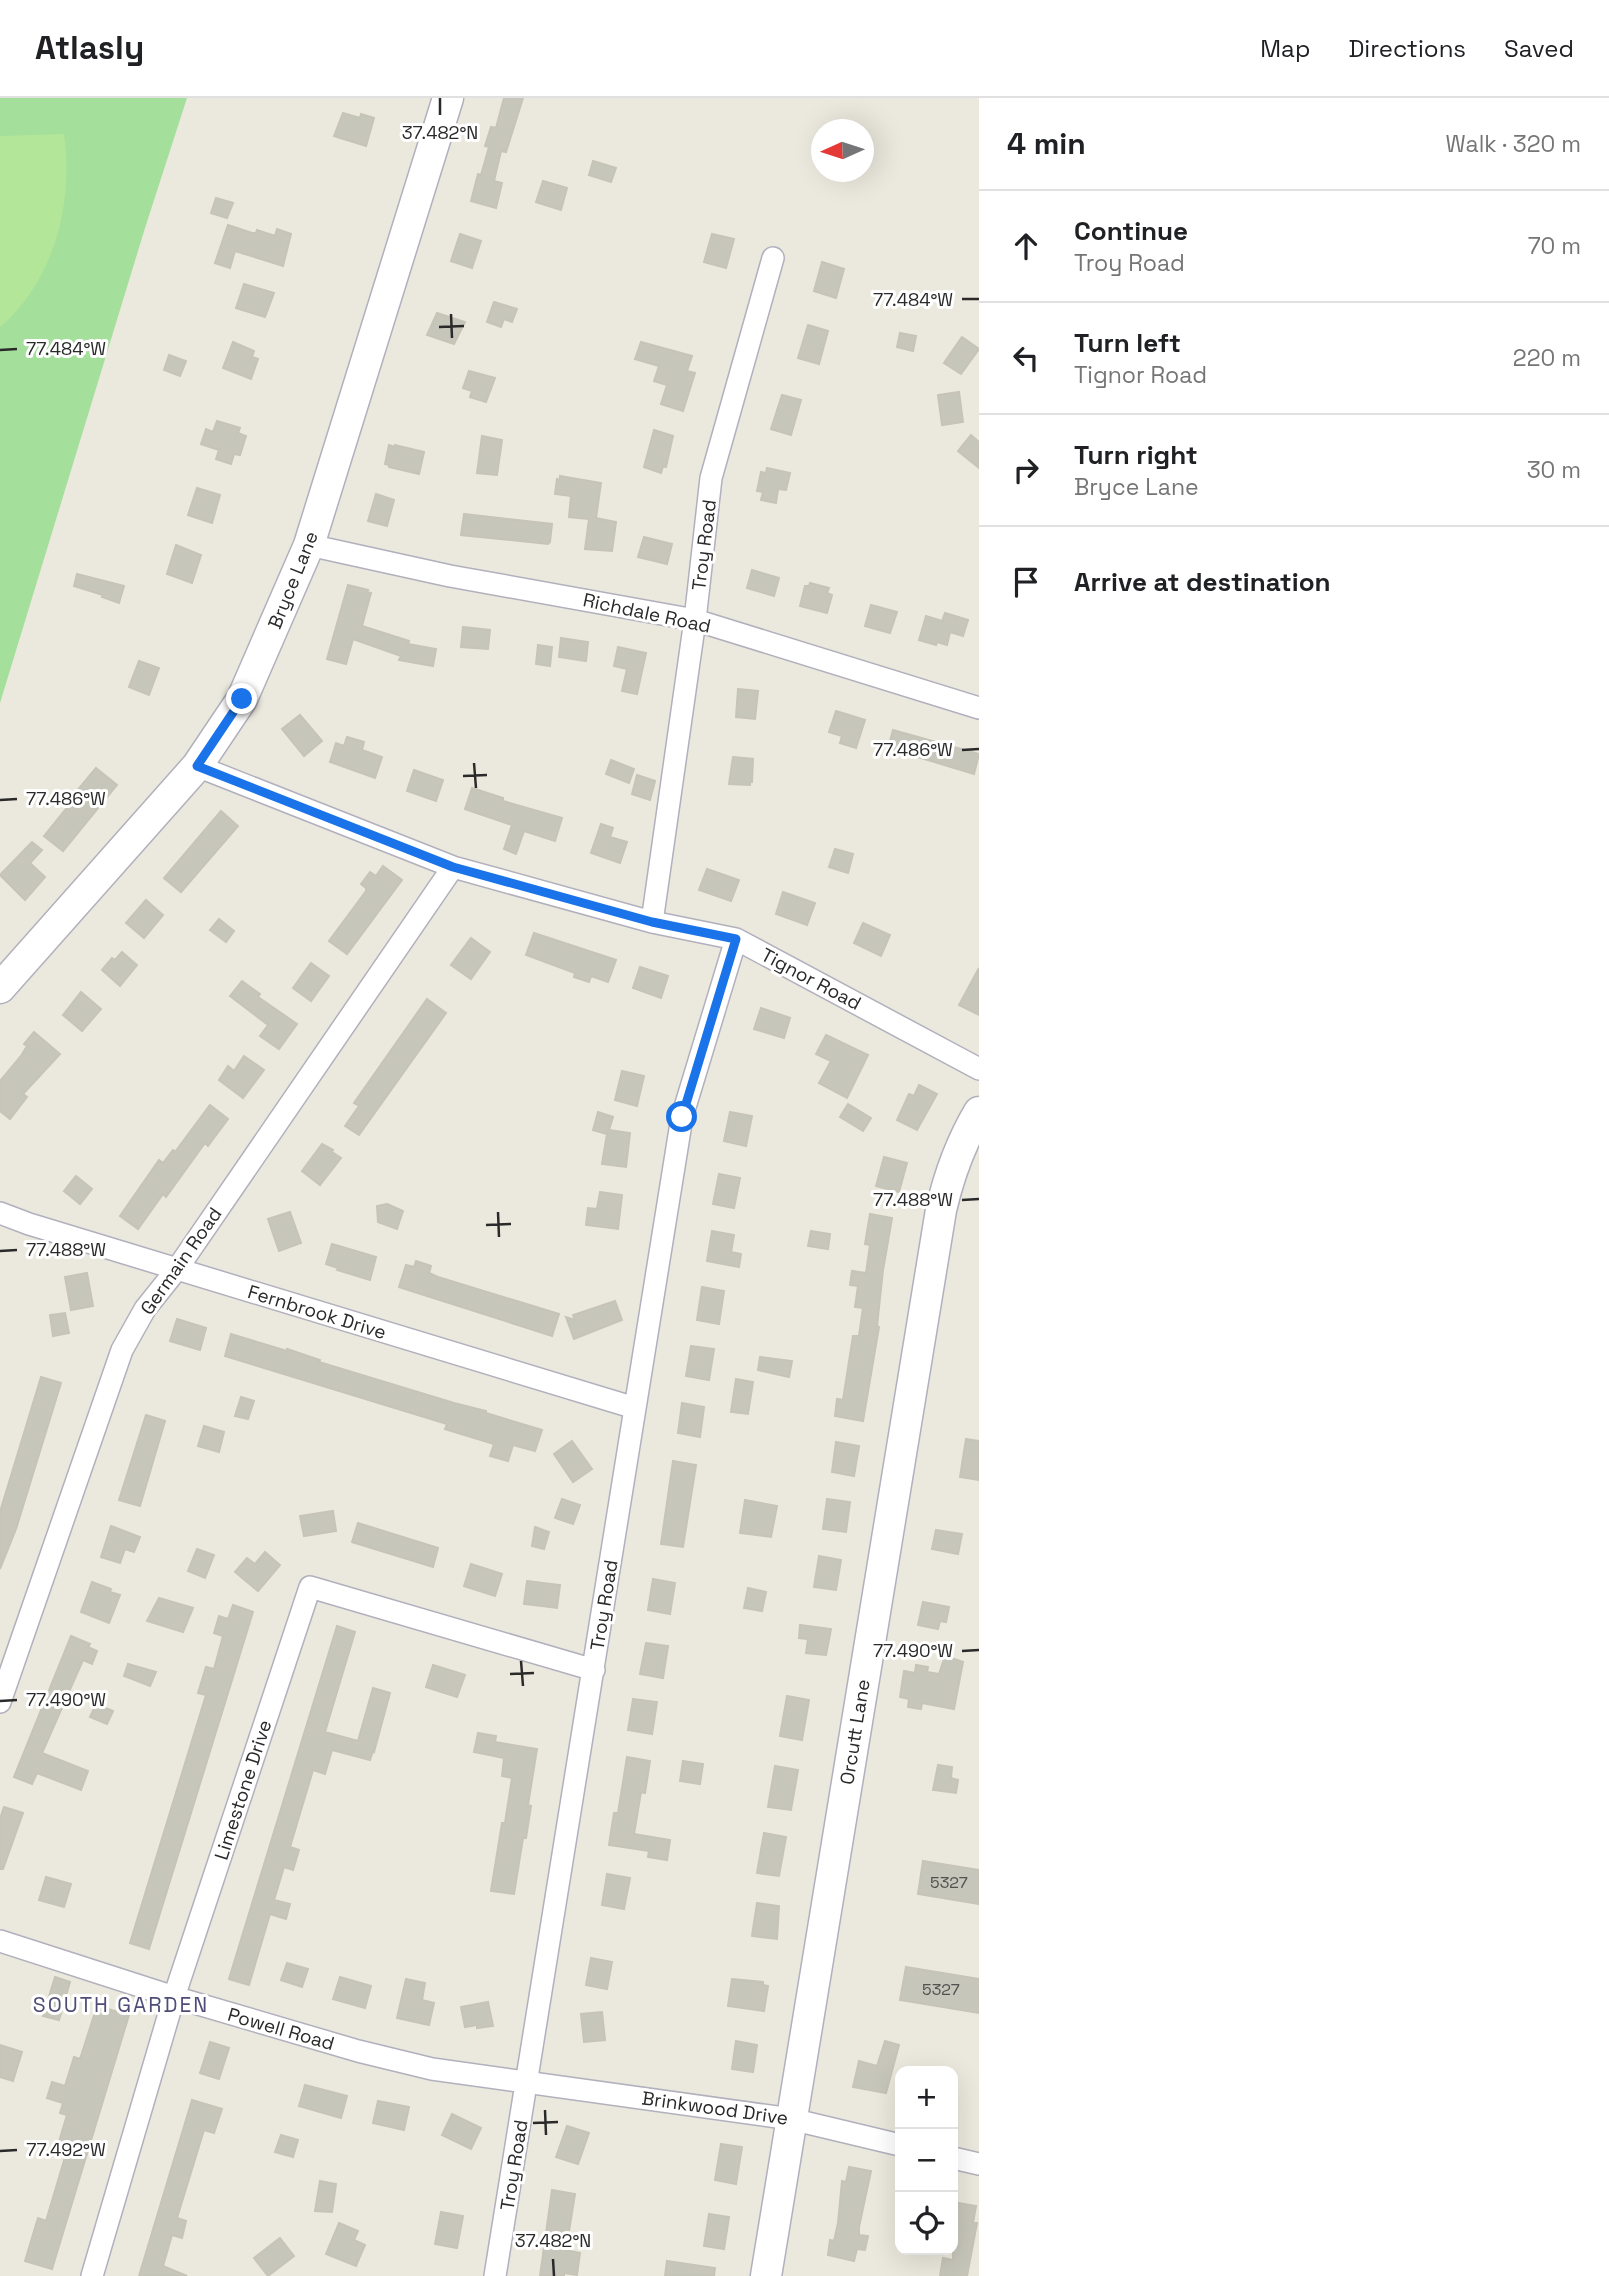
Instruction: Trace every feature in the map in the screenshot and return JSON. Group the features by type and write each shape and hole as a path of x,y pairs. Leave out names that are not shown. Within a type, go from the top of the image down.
{"street":[{"name":"Bryce Lane","path":"0,988 197,766 242,699 309,545 448,98"},
{"name":"Troy Road","path":"652,922 695,620 711,478 773,258"},
{"name":"Richdale Road","path":"309,545 450,576 695,620 979,708"},
{"name":"Tignor Road","path":"197,766 453,867 652,922 736,939 979,1069"},
{"name":"Germain Road","path":"0,1702 122,1350 145,1309 177,1269 453,867"},
{"name":"Troy Road","path":"495,2276 682,1117 736,939"},
{"name":"Orcutt Lane","path":"766,2276 941,1210 949,1174 979,1112"},
{"name":"Fernbrook Drive","path":"0,1213 635,1408"},
{"name":"Limestone Drive","path":"92,2276 174,1997 310,1587 594,1670"},
{"name":"Powell Road","path":"0,1941 174,1997 370,2054 432,2069 527,2082"},
{"name":"Brinkwood Drive","path":"527,2082 791,2119 895,2144"},
{"path":"958,2159 979,2164"}],"green space":[{"path":"0,98 187,98 0,703"},
{"path":"64,134 66,187 56,239 47,264 34,287 19,308 0,327 0,136"}],"building":[{"path":"504,98 523,98 506,152 501,151 494,181 502,183 496,208 471,201 489,147 485,146 491,127 496,128"},
{"path":"343,113 360,118 361,114 374,118 366,146 334,136"},
{"path":"593,161 616,168 611,182 589,175"},
{"path":"543,181 567,188 561,210 536,202"},
{"path":"216,198 233,203 227,218 211,213"},
{"path":"228,225 252,233 257,230 275,236 277,229 291,234 283,266 235,251 230,268 215,263"},
{"path":"460,234 481,241 472,268 451,261"},
{"path":"712,234 734,239 726,268 704,262"},
{"path":"822,262 844,269 836,298 814,291"},
{"path":"244,284 274,293 265,317 236,308"},
{"path":"494,302 517,309 512,322 504,319 501,327 487,322"},
{"path":"437,313 465,322 454,344 427,335"},
{"path":"808,325 828,331 819,364 798,358"},
{"path":"900,333 916,336 913,351 897,347"},
{"path":"962,337 979,349 961,374 944,363"},
{"path":"233,342 254,351 252,357 258,359 251,379 223,368"},
{"path":"641,342 692,356 687,371 695,373 683,411 661,404 667,385 654,381 659,366 635,359"},
{"path":"169,355 186,361 180,376 164,370"},
{"path":"469,371 495,378 486,402 470,397 472,391 463,388"},
{"path":"959,392 963,422 942,425 938,395"},
{"path":"782,395 801,400 791,435 771,429"},
{"path":"217,421 240,428 238,433 246,436 240,455 234,454 231,464 216,459 219,450 201,444 206,429 213,432"},
{"path":"654,430 673,436 666,467 663,466 661,473 644,467"},
{"path":"971,435 979,442 979,468 958,451"},
{"path":"482,436 502,440 497,475 477,473"},
{"path":"389,445 424,452 419,474 385,464"},
{"path":"767,468 790,473 786,490 778,489 776,503 761,500 763,492 757,491 761,472 766,473"},
{"path":"560,476 601,483 596,518 616,522 612,551 585,549 589,519 569,517 571,496 555,494"},
{"path":"197,488 220,495 212,523 188,515"},
{"path":"376,494 394,500 387,526 368,521"},
{"path":"464,514 552,524 550,542 548,544 461,535"},
{"path":"644,537 672,544 667,564 638,557"},
{"path":"176,545 201,555 192,583 167,574"},
{"path":"752,570 779,578 774,596 747,588"},
{"path":"77,574 124,586 119,603 74,586"},
{"path":"810,583 829,588 827,593 832,595 827,613 800,606 805,586"},
{"path":"348,585 371,593 362,626 409,641 408,644 436,649 433,666 399,660 401,656 353,639 346,664 327,659"},
{"path":"871,605 897,612 890,633 865,626"},
{"path":"945,613 968,620 963,636 950,632 947,645 919,640 926,616 942,621"},
{"path":"463,627 490,630 488,649 461,647"},
{"path":"561,638 588,642 586,661 559,657"},
{"path":"538,645 552,647 550,666 536,664"},
{"path":"618,647 646,653 637,694 622,691 627,669 614,666"},
{"path":"139,661 159,668 149,695 129,687"},
{"path":"738,689 758,691 755,719 736,717"},
{"path":"836,711 865,720 856,748 840,743 842,736 829,732"},
{"path":"300,715 322,741 304,756 282,729"},
{"path":"893,730 979,754 974,774 888,748"},
{"path":"347,737 364,742 362,750 382,757 375,778 330,762 336,743 344,746"},
{"path":"733,757 753,759 750,785 729,784"},
{"path":"611,760 634,769 629,783 606,774"},
{"path":"96,768 117,785 63,851 44,836"},
{"path":"414,770 443,780 436,801 407,791"},
{"path":"637,775 655,781 650,800 632,794"},
{"path":"472,788 503,798 503,801 562,818 555,841 524,831 516,854 504,849 512,825 465,809"},
{"path":"221,811 238,826 181,892 164,878"},
{"path":"601,824 613,828 610,837 627,842 620,863 591,853"},
{"path":"32,842 42,850 30,863 45,877 25,900 0,875"},
{"path":"835,849 853,854 848,873 829,867"},
{"path":"383,866 402,880 347,954 329,941 366,891 361,884 370,872 376,876"},
{"path":"707,869 739,880 731,901 699,890"},
{"path":"783,892 815,903 807,925 776,914"},
{"path":"146,900 163,915 144,938 126,923"},
{"path":"219,919 234,931 226,942 210,930"},
{"path":"863,923 890,935 881,956 854,943"},
{"path":"534,933 616,960 608,982 591,976 589,982 574,977 575,973 526,955"},
{"path":"471,938 490,952 471,979 451,965"},
{"path":"122,952 137,965 120,986 102,970 112,958 115,960"},
{"path":"311,963 329,976 311,1001 293,988"},
{"path":"640,967 668,976 661,998 633,988"},
{"path":"979,968 979,1015 959,1005"},
{"path":"242,981 260,994 258,997 297,1024 279,1049 260,1036 268,1025 230,996"},
{"path":"81,992 101,1009 82,1031 63,1015"},
{"path":"427,999 446,1013 359,1135 345,1126 359,1106 354,1103"},
{"path":"761,1008 790,1018 784,1038 754,1029"},
{"path":"34,1032 60,1054 23,1094 27,1097 10,1119 0,1111 0,1081 21,1056 27,1046 24,1044"},
{"path":"826,1035 868,1055 847,1098 819,1083 831,1061 816,1054"},
{"path":"244,1056 264,1070 243,1098 219,1080 228,1066 234,1071"},
{"path":"622,1071 644,1076 637,1106 615,1100"},
{"path":"919,1085 937,1094 917,1130 897,1120 909,1094 914,1096"},
{"path":"848,1104 871,1118 863,1131 840,1117"},
{"path":"210,1105 228,1119 208,1146 205,1143 166,1197 163,1194 138,1229 120,1216 159,1160 163,1163 173,1150 175,1152"},
{"path":"598,1112 613,1117 609,1130 630,1133 626,1167 602,1164 607,1134 593,1130"},
{"path":"730,1112 752,1116 746,1146 724,1141"},
{"path":"322,1144 341,1158 320,1185 302,1171"},
{"path":"884,1157 907,1163 899,1192 876,1186"},
{"path":"719,1174 740,1178 734,1208 713,1204"},
{"path":"76,1176 92,1189 80,1204 64,1191"},
{"path":"600,1192 622,1195 618,1229 586,1225 588,1208 597,1209"},
{"path":"387,1204 403,1211 397,1229 378,1222 377,1206"},
{"path":"290,1212 301,1243 279,1251 268,1219"},
{"path":"870,1214 892,1218 883,1270 879,1327 863,1421 835,1416 837,1399 843,1400 853,1336 859,1336 863,1308 855,1307 858,1286 850,1285 852,1271 866,1273 870,1245 865,1244"},
{"path":"712,1231 734,1235 731,1252 741,1254 739,1267 707,1261"},
{"path":"811,1231 830,1234 828,1249 808,1246"},
{"path":"332,1244 376,1257 370,1280 326,1264"},
{"path":"416,1261 431,1266 429,1273 438,1277 559,1314 552,1336 399,1287 406,1265 414,1267"},
{"path":"87,1273 93,1306 71,1310 65,1277"},
{"path":"702,1287 724,1291 719,1324 697,1320"},
{"path":"615,1301 622,1320 574,1339 566,1317 575,1320 573,1315"},
{"path":"65,1313 69,1333 53,1336 50,1315"},
{"path":"177,1319 206,1328 200,1350 170,1341"},
{"path":"231,1334 287,1349 320,1360 319,1362 542,1430 535,1451 513,1445 508,1461 490,1456 494,1444 445,1429 447,1424 225,1356"},
{"path":"691,1346 714,1349 709,1380 686,1376"},
{"path":"760,1357 792,1361 789,1377 758,1370"},
{"path":"41,1377 61,1383 16,1529 0,1569 0,1512"},
{"path":"736,1379 753,1382 748,1414 731,1412"},
{"path":"241,1397 254,1401 248,1419 235,1416"},
{"path":"682,1403 704,1407 700,1437 678,1433"},
{"path":"146,1415 165,1421 140,1506 119,1500"},
{"path":"204,1426 224,1432 219,1452 198,1446"},
{"path":"966,1439 979,1441 979,1480 960,1477"},
{"path":"572,1441 592,1469 573,1482 554,1454"},
{"path":"836,1442 859,1446 854,1476 832,1472"},
{"path":"673,1461 696,1465 683,1547 661,1544"},
{"path":"562,1499 580,1505 573,1524 555,1518"},
{"path":"827,1499 850,1502 846,1532 823,1529"},
{"path":"745,1500 777,1506 771,1537 740,1533"},
{"path":"333,1511 336,1531 304,1536 300,1516"},
{"path":"358,1523 438,1548 433,1567 352,1542"},
{"path":"111,1526 140,1537 134,1552 125,1549 120,1563 101,1557"},
{"path":"535,1527 549,1532 544,1549 532,1546"},
{"path":"936,1530 962,1534 958,1554 932,1549"},
{"path":"197,1549 214,1555 205,1578 188,1571"},
{"path":"265,1552 280,1565 258,1591 235,1572 247,1558 255,1564"},
{"path":"819,1556 841,1560 836,1590 814,1587"},
{"path":"471,1564 502,1574 495,1596 464,1586"},
{"path":"653,1579 675,1583 670,1614 648,1610"},
{"path":"527,1581 560,1585 557,1608 524,1604"},
{"path":"92,1582 120,1595 109,1623 81,1612"},
{"path":"748,1588 766,1592 762,1611 744,1608"},
{"path":"159,1598 193,1608 183,1632 147,1621"},
{"path":"923,1602 949,1607 946,1622 940,1621 938,1629 918,1625"},
{"path":"233,1605 253,1612 149,1949 130,1943 206,1695 198,1693 206,1667 214,1669 223,1636 214,1633 219,1616 228,1619"},
{"path":"800,1625 831,1629 826,1655 806,1653 808,1639 799,1638"},
{"path":"337,1626 355,1632 325,1732 358,1741 373,1688 390,1693 370,1760 332,1750 325,1774 313,1770 290,1847 299,1850 293,1870 284,1867 274,1900 290,1904 286,1919 270,1914 249,1985 229,1979"},
{"path":"71,1636 90,1644 88,1647 97,1651 92,1664 83,1660 42,1753 88,1771 81,1790 37,1773 32,1784 14,1777"},
{"path":"646,1643 668,1646 663,1678 640,1674"},
{"path":"945,1656 963,1662 954,1709 922,1703 921,1709 908,1707 909,1699 900,1697 904,1671 915,1673 916,1665 928,1667 927,1672 939,1674"},
{"path":"128,1664 156,1672 150,1686 124,1676"},
{"path":"433,1665 465,1675 457,1697 426,1687"},
{"path":"787,1696 809,1700 802,1740 780,1736"},
{"path":"633,1699 657,1702 652,1734 628,1730"},
{"path":"96,1704 113,1711 107,1724 90,1717"},
{"path":"478,1733 496,1736 495,1742 537,1749 526,1838 523,1838 514,1894 491,1891 512,1778 502,1776 504,1758 474,1752"},
{"path":"627,1757 650,1761 645,1793 641,1792 634,1834 670,1840 667,1860 648,1857 649,1851 609,1845 614,1813 618,1813"},
{"path":"683,1761 703,1764 700,1784 680,1781"},
{"path":"938,1765 952,1767 951,1778 958,1780 956,1793 933,1790"},
{"path":"775,1766 798,1770 791,1810 768,1807"},
{"path":"4,1807 23,1813 3,1869 0,1869 0,1819"},
{"path":"764,1833 786,1837 779,1876 757,1873"},
{"path":"923,1861 979,1870 979,1904 918,1894"},
{"path":"607,1874 630,1878 624,1909 602,1905"},
{"path":"46,1877 71,1884 64,1907 39,1900"},
{"path":"757,1903 779,1906 777,1939 752,1936"},
{"path":"591,1958 612,1962 607,1989 586,1985"},
{"path":"287,1963 308,1969 302,1987 281,1980"},
{"path":"906,1967 979,1979 979,2013 900,2000"},
{"path":"55,1977 70,1982 59,2020 43,2016"},
{"path":"340,1977 371,1986 365,2008 333,1999"},
{"path":"406,1979 425,1983 422,2000 434,2003 429,2025 397,2018"},
{"path":"732,1979 763,1982 763,1985 768,1986 764,2011 728,2006"},
{"path":"488,2002 493,2026 465,2027 461,2007"},
{"path":"97,2006 129,2015 52,2269 25,2261 38,2218 46,2221 68,2147 58,2145 67,2115 60,2113 63,2103 47,2098 52,2082 65,2086 74,2057 80,2059"},
{"path":"602,2012 605,2040 584,2042 581,2014"},
{"path":"736,2041 757,2045 753,2072 732,2069"},
{"path":"885,2041 899,2045 886,2093 853,2087 859,2061 877,2066"},
{"path":"210,2042 229,2048 219,2079 200,2073"},
{"path":"0,2045 22,2052 13,2081 0,2077"},
{"path":"305,2085 347,2096 341,2118 299,2106"},
{"path":"192,2100 222,2109 214,2133 204,2130 177,2218 186,2221 182,2238 172,2235 163,2266 187,2276 139,2276"},
{"path":"378,2101 409,2107 404,2130 373,2123"},
{"path":"452,2114 481,2128 471,2149 442,2135"},
{"path":"567,2126 589,2133 578,2164 556,2157"},
{"path":"281,2135 298,2140 293,2157 275,2152"},
{"path":"721,2144 742,2147 736,2184 715,2180"},
{"path":"849,2167 871,2171 859,2227 859,2235 868,2236 865,2250 857,2249 854,2261 828,2255 830,2240 834,2241 838,2223 842,2181 846,2182"},
{"path":"320,2181 336,2184 332,2212 315,2211"},
{"path":"552,2190 575,2194 566,2250 580,2253 577,2275 564,2273 564,2276 540,2276"},
{"path":"958,2203 976,2206 973,2223 977,2223 967,2276 940,2276 943,2258 953,2260 953,2255 958,2255"},
{"path":"441,2212 463,2216 457,2248 435,2244"},
{"path":"709,2214 729,2217 724,2249 704,2246"},
{"path":"339,2223 358,2231 354,2240 365,2245 356,2266 326,2254"},
{"path":"280,2238 294,2256 268,2276 254,2258"},
{"path":"667,2261 715,2268 714,2276 665,2276"}],"district":[{"name":"SOUTH GARDEN","path":"121,2004"}],"route":[{"path":"242,699 197,766 453,867 652,922 736,939 682,1117"}]}
